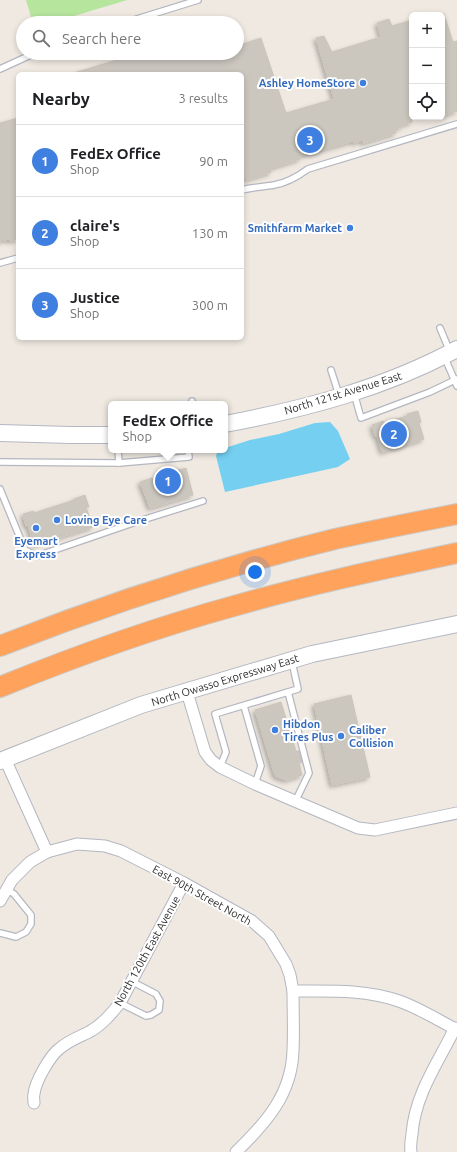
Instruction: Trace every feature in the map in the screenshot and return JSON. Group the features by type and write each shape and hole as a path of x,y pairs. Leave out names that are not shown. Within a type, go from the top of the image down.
{"highway":[{"path":"0,646 122,601 225,568 336,539 457,514"},
{"path":"0,687 68,660 145,633 232,606 314,584 457,553"}],"street":[{"name":"North 121st Avenue East","path":"228,423 274,415 347,394 408,373 450,352"},
{"path":"0,433 108,435"},
{"name":"North Owasso Expressway East","path":"2,760 141,705 312,654 457,624"},
{"path":"187,692 205,752 210,760 220,767 254,784 358,828 364,829 375,830 457,813"},
{"path":"2,760 47,852"},
{"name":"East 90th Street North","path":"0,901 12,880 30,862 47,852 77,844 105,846 121,851 184,883 252,921 269,936 286,964 290,975 293,991 294,1051 286,1087 276,1107 259,1129 236,1152"},
{"name":"North 120th East Avenue","path":"34,1103 34,1093 40,1076 53,1054 60,1048 91,1031 102,1023 120,1003 184,883"},
{"path":"293,991 347,991 384,997 414,1007 456,1029 433,1069 422,1092 413,1126 412,1152"}],"lane":[{"path":"147,16 198,0"},
{"path":"0,69 20,60"},
{"path":"244,190 274,185 295,178 308,169 457,124"},
{"path":"0,263 16,259"},
{"path":"331,370 361,418 456,382 450,352 440,328"},
{"path":"118,453 119,463"},
{"path":"0,462 119,463 189,457 188,453"},
{"path":"0,489 25,550 37,556 203,501"},
{"path":"220,767 226,752 215,714 298,690 292,660"},
{"path":"288,692 310,773 295,802"},
{"path":"244,706 261,766 254,784"},
{"path":"0,934 16,937 26,932 31,924 31,915 14,894 6,889"},
{"path":"120,1003 146,1016 159,1010 160,1001 156,994 131,981"}],"green space":[{"path":"26,0 127,0 74,16 31,16"}],"water":[{"path":"330,422 338,431 350,459 338,467 225,492 216,456 217,453 228,453 228,447 315,423"}],"building":[{"path":"445,17 453,42 457,41 457,111 445,115"},
{"path":"389,19 392,26 409,21 409,120 412,120 412,122 401,125 402,127 395,129 396,133 363,143 362,140 354,143 353,141 300,156 300,159 271,168 271,172 246,180 244,174 244,72 77,72 117,60 244,60 244,44 261,38 286,113 334,99 316,38 324,36 332,52 381,37 377,23"},
{"path":"16,119 16,240 10,241 9,239 0,241 0,123"},
{"path":"418,411 421,422 419,423 424,439 382,452 372,425 407,416 407,414"},
{"path":"186,468 193,495 150,508 140,482 175,473 175,471"},
{"path":"85,495 89,507 86,507 93,527 34,545 23,514 34,511 34,513"},
{"name":"Caliber Collision","path":"351,695 370,777 332,785 314,704"},
{"name":"Hibdon Tires Plus","path":"281,702 296,751 299,751 302,762 299,763 302,775 286,780 275,776 255,710"}],"place":[{"name":"Ashley HomeStore","path":"363,83"},
{"name":"Justice","path":"310,140"},
{"name":"Smithfarm Market","path":"350,228"},
{"name":"claire's","path":"394,434"},
{"name":"FedEx Office","path":"168,481"},
{"name":"Loving Eye Care","path":"57,520"},
{"name":"Eyemart Express","path":"36,528"},
{"name":"Hibdon Tires Plus","path":"275,730"},
{"name":"Caliber Collision","path":"341,736"}]}
